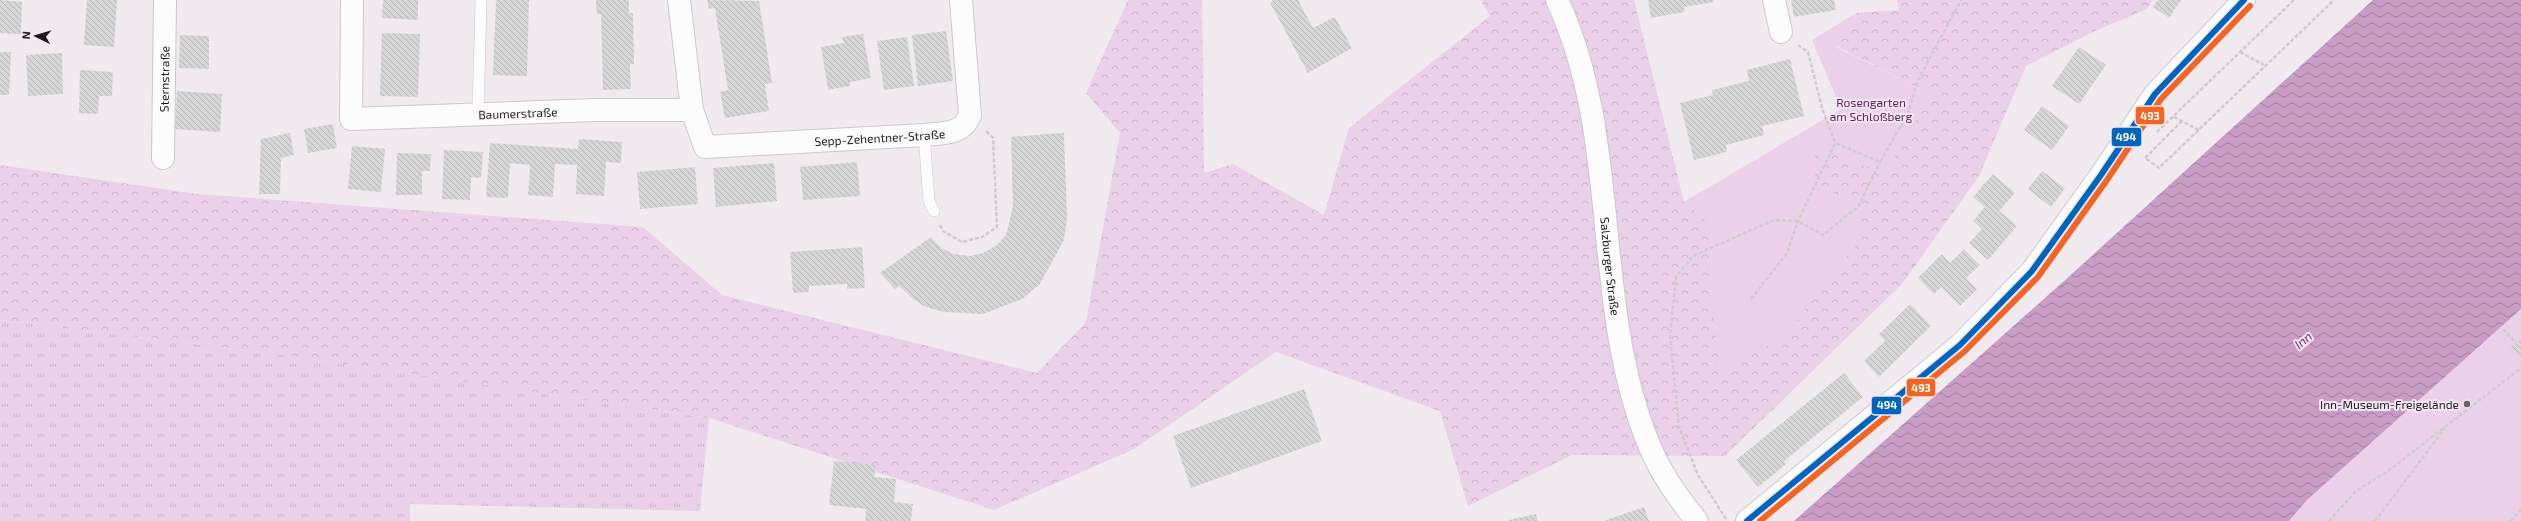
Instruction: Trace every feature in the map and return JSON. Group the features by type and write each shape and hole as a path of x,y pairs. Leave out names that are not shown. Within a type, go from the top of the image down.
{"main road":[{"name":"Sternstraße","path":"163,158 165,0"},
{"name":"Baumerstraße","path":"352,0 351,118 595,110 692,110"},
{"path":"679,0 692,110"},
{"path":"961,0 970,115"},
{"name":"Salzburger Straße","path":"1557,0 1575,44 1586,86 1595,135 1619,331 1628,381 1650,449 1668,480 1697,521"},
{"path":"1774,0 1781,32"},
{"path":"1746,521 1960,345 2032,271 2102,175 2155,94 2244,0"},
{"name":"Sepp-Zehentner-Straße","path":"692,110 705,147 924,136 959,130 966,125 970,115"}],"lane":[{"path":"478,114 481,0"},
{"path":"924,136 929,201 934,212"}],"path":[{"path":"1727,521 1698,475 1680,427 1670,334 1676,277 1693,256 1774,220 1798,221 1823,235 1858,207 1880,162 1908,113 1917,82 1961,0"},
{"path":"2156,133 2294,0"},
{"path":"2182,121 2145,158 2159,168 2264,65 2334,0"},
{"path":"1751,299 1781,262 1834,143 1822,108 1808,52 1781,32"},
{"path":"2240,52 2264,65"},
{"path":"934,212 943,231 962,242 982,237 997,227 993,138 970,115"},
{"path":"2174,117 2199,130"},
{"path":"1834,143 1880,162"},
{"path":"2503,330 2516,343"},
{"path":"2329,521 2356,491 2388,471 2521,368"},
{"path":"2375,521 2448,424"},
{"path":"2511,521 2521,509"}],"green space":[{"path":"1128,0 1202,0 1204,173 1233,164 1324,215 1349,128 1490,16 1480,0 1634,0 1684,202 1712,225 1711,287 1720,369 1864,211 1815,182 1815,148 1931,95 1836,46 1856,13 1899,10 1897,0 2153,0 2147,9 2093,32 2026,66 1979,176 1902,284 1725,456 1572,455 1468,506 1440,411 1276,352 1134,449 994,510 709,418 284,355 0,320 0,165 197,194 643,227 722,295 1037,373 1086,322 1120,133 1086,93"},
{"name":"Rosengarten am Schloßberg","path":"1856,13 1836,47 1931,95 1885,173 1815,148 1815,182 1864,211 1856,245 1783,338 1720,369 1711,287 1712,225 1684,202 1841,109 1812,40"},
{"name":"Inn-Museum-Freigelände","path":"2521,309 2521,521 2289,521 2307,500"},
{"path":"0,320 284,355 709,418 700,511 410,504 410,521 0,521"}],"water":[{"name":"Inn","path":"2373,0 2521,0 2521,309 2307,500 2289,521 1794,521 2063,282"}],"building":[{"path":"0,0 22,2 21,34 0,33"},
{"path":"87,0 117,0 114,47 84,45"},
{"path":"383,0 418,0 418,20 382,18"},
{"path":"496,0 529,0 527,76 493,75"},
{"path":"596,0 629,0 629,13 633,13 634,64 630,64 631,89 603,90 601,14 597,14"},
{"path":"707,0 759,1 772,83 765,84 769,111 725,118 720,92 728,90 715,8 709,9"},
{"path":"1273,0 1298,0 1313,28 1335,17 1352,48 1308,73 1270,3"},
{"path":"1648,0 1713,0 1714,2 1684,7 1684,12 1651,18"},
{"path":"1791,0 1834,0 1836,10 1794,17"},
{"path":"2158,0 2181,0 2169,18 2153,7"},
{"path":"946,31 953,81 918,86 912,35"},
{"path":"382,33 420,34 418,97 380,96"},
{"path":"863,34 871,78 850,82 850,86 828,90 821,47 844,43 842,37"},
{"path":"180,35 209,36 209,69 179,68"},
{"path":"907,37 914,86 884,90 877,41"},
{"path":"2079,47 2106,65 2079,104 2052,86"},
{"path":"0,52 11,52 9,95 0,95"},
{"path":"62,53 63,94 28,96 26,55"},
{"path":"1790,59 1804,116 1762,126 1764,135 1726,145 1727,152 1694,160 1680,103 1713,95 1712,90 1749,81 1747,70"},
{"path":"80,70 113,72 112,96 99,96 98,114 79,113"},
{"path":"177,91 222,94 220,132 175,129"},
{"path":"2042,106 2069,126 2052,150 2024,130"},
{"path":"333,124 337,148 308,153 304,129"},
{"path":"290,133 294,155 281,158 280,194 259,194 261,139"},
{"path":"1064,133 1067,218 1064,240 1040,284 1022,299 983,314 944,312 926,307 913,299 899,286 895,289 880,273 931,237 940,247 953,254 970,256 983,253 997,245 1006,235 1013,206 1011,137"},
{"path":"579,139 622,142 621,163 606,162 604,196 576,194 577,165 555,164 553,197 528,195 530,165 510,163 508,198 486,197 490,143 578,149"},
{"path":"352,146 385,149 381,192 348,189"},
{"path":"444,150 483,152 481,178 471,177 470,200 442,199"},
{"path":"397,153 431,154 430,171 422,171 422,195 396,195"},
{"path":"857,162 860,196 803,200 800,167"},
{"path":"774,163 777,201 716,207 713,168"},
{"path":"695,167 698,204 640,209 637,172"},
{"path":"2042,171 2065,188 2051,207 2028,189"},
{"path":"1993,174 2015,193 1999,211 2017,226 1988,260 1969,243 1982,229 1973,221 1985,207 1973,197"},
{"path":"862,247 865,288 847,289 847,284 809,286 809,292 793,293 790,252"},
{"path":"1964,249 1980,265 1966,278 1977,289 1960,306 1941,287 1934,294 1918,278 1942,254 1950,263"},
{"path":"1910,304 1931,326 1879,377 1864,361 1885,341 1879,334"},
{"path":"2521,339 2521,357 2519,358 2510,348"},
{"path":"1844,373 1863,397 1784,461 1786,464 1758,487 1736,460"},
{"path":"1304,389 1322,441 1191,488 1173,436"},
{"path":"834,461 876,465 874,477 896,479 894,502 913,504 911,521 865,521 866,509 829,505"},
{"path":"1644,507 1649,521 1604,521"},
{"path":"1536,514 1538,521 1509,521 1509,520"}],"transit line":[{"name":"494","path":"1747,521 1960,345 2032,271 2101,175 2155,94 2244,0"},
{"name":"493","path":"1760,521 1965,351 2038,277 2107,180 2161,99 2250,6"}],"place":[{"name":"Inn-Museum-Freigelände","path":"2467,404"}]}
